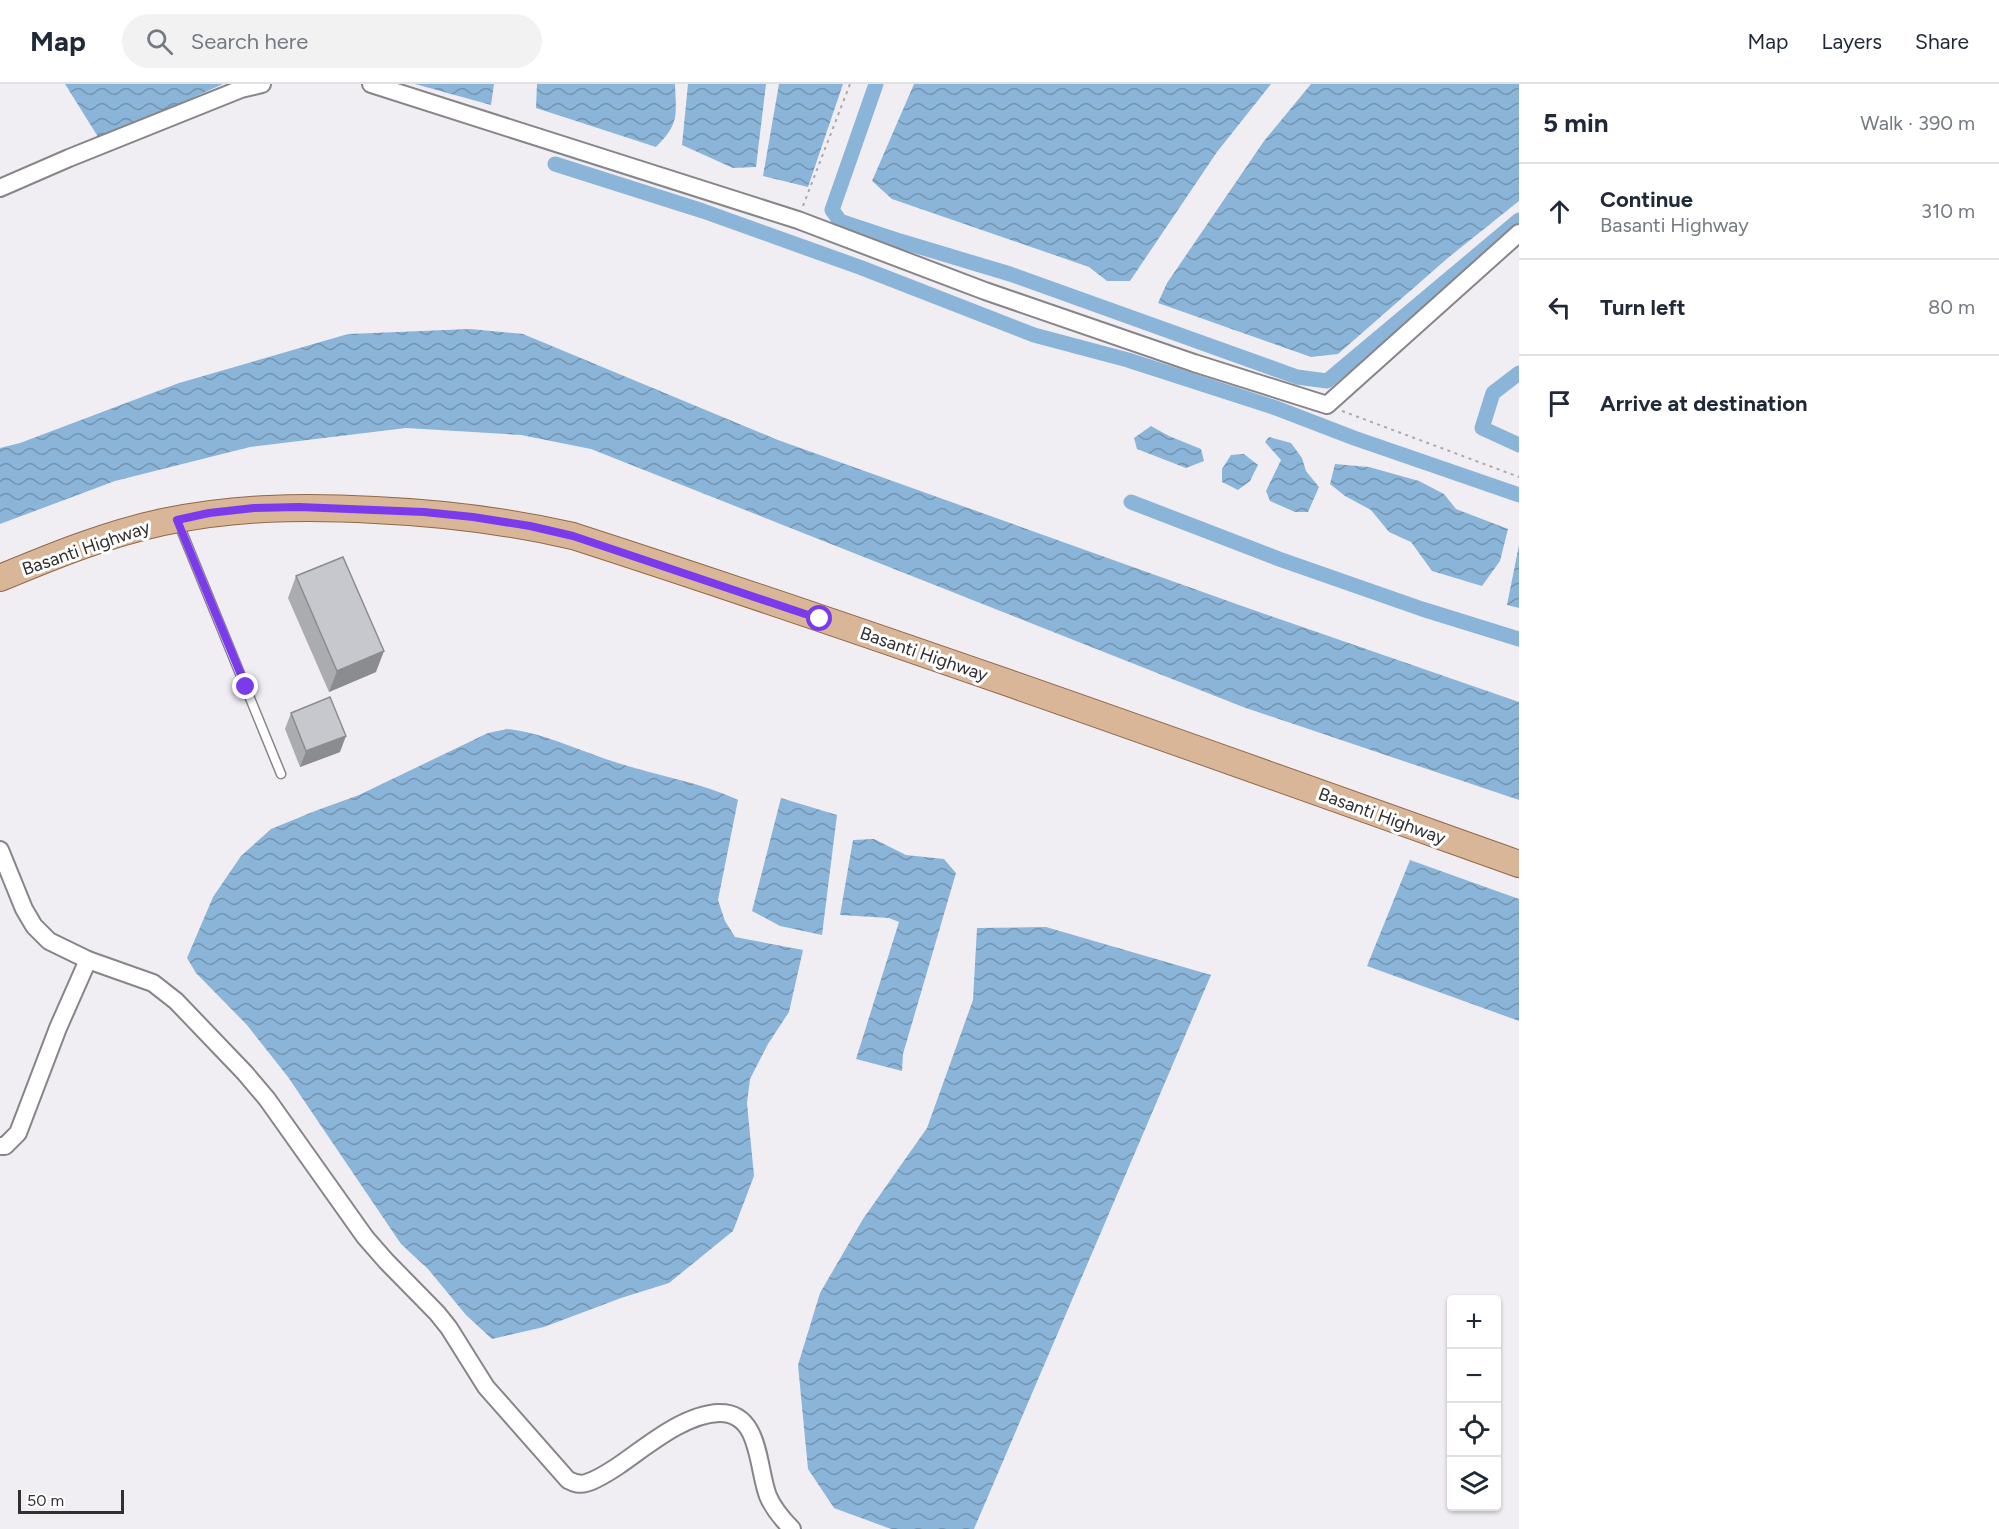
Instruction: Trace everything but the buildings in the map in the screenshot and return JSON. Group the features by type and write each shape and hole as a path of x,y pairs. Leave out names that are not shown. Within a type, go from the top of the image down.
{"main road":[{"name":"Basanti Highway","path":"0,578 103,538 209,513 254,508 346,508 473,517 530,526 573,536 685,572 1135,727 1519,864"}],"street":[{"path":"0,188 241,89 262,84"},
{"path":"371,84 798,220 985,291 1194,363 1327,405 1519,233"},
{"path":"0,850 24,909 34,926 49,941 88,960 153,983 166,992 245,1073 267,1099 365,1237 437,1313 490,1392 568,1480 578,1484 587,1483 615,1468 683,1423 712,1413 724,1413 737,1417 751,1432 771,1502 792,1529"},
{"path":"0,1146 5,1146 18,1133 58,1028 88,960"}],"lane":[{"path":"177,520 281,774"}],"path":[{"path":"798,220 850,84"},
{"path":"1327,405 1519,477"}],"water":[{"path":"65,84 223,84 100,140"},
{"path":"415,84 494,84 491,105"},
{"path":"537,84 675,84 675,118 664,139 656,147 536,108"},
{"path":"688,84 766,84 756,167 733,168 682,145"},
{"path":"779,84 843,84 808,187 763,176"},
{"path":"914,84 1271,84 1217,152 1130,281 1107,281 1089,267 892,199 872,181"},
{"path":"1311,84 1519,84 1519,201 1449,257 1338,354 1311,357 1158,303 1167,283 1264,141"},
{"path":"470,329 523,334 778,440 1242,606 1519,702 1519,800 1243,707 591,449 521,435 406,428 250,447 115,481 0,524 0,448 20,443 179,383 348,334"},
{"path":"1151,426 1201,449 1204,461 1186,468 1137,449 1134,438"},
{"path":"1269,437 1291,443 1302,458 1306,471 1319,487 1308,512 1295,512 1270,501 1266,491 1281,460 1265,442"},
{"path":"1244,454 1258,465 1250,481 1238,490 1222,482 1222,469 1231,455"},
{"path":"1335,464 1369,467 1419,481 1444,494 1456,509 1508,529 1500,561 1482,586 1432,571 1411,542 1389,532 1371,510 1345,496 1330,484"},
{"path":"1519,545 1519,608 1507,605"},
{"path":"507,729 549,739 618,763 709,788 738,800 718,900 725,921 735,937 803,950 789,1012 768,1044 750,1079 747,1103 754,1176 733,1231 669,1283 544,1327 492,1339 466,1315 428,1269 401,1244 288,1077 247,1025 196,973 187,958 213,897 241,856 271,829 359,795 488,733"},
{"path":"781,798 837,815 822,935 780,926 752,911"},
{"path":"874,839 906,855 944,859 956,873 903,1054 902,1071 856,1059 899,922 889,918 840,915 853,840"},
{"path":"1410,860 1519,899 1519,1021 1367,966"},
{"path":"1046,927 1211,975 974,1529 891,1529 834,1508 808,1469 798,1365 820,1293 863,1219 927,1128 973,1000 977,928"}],"waterway":[{"path":"876,84 832,210 840,221 1010,274 1297,377 1327,381 1519,220"},
{"path":"555,164 703,211 862,268 1034,335 1128,360 1276,408 1354,438 1519,495"},
{"path":"1519,373 1493,393 1482,428 1519,445"},
{"path":"1131,502 1279,559 1422,609 1519,639"}],"route":[{"path":"246,687 177,520 209,513 254,508 299,507 424,512 473,517 573,536 820,619"}]}
